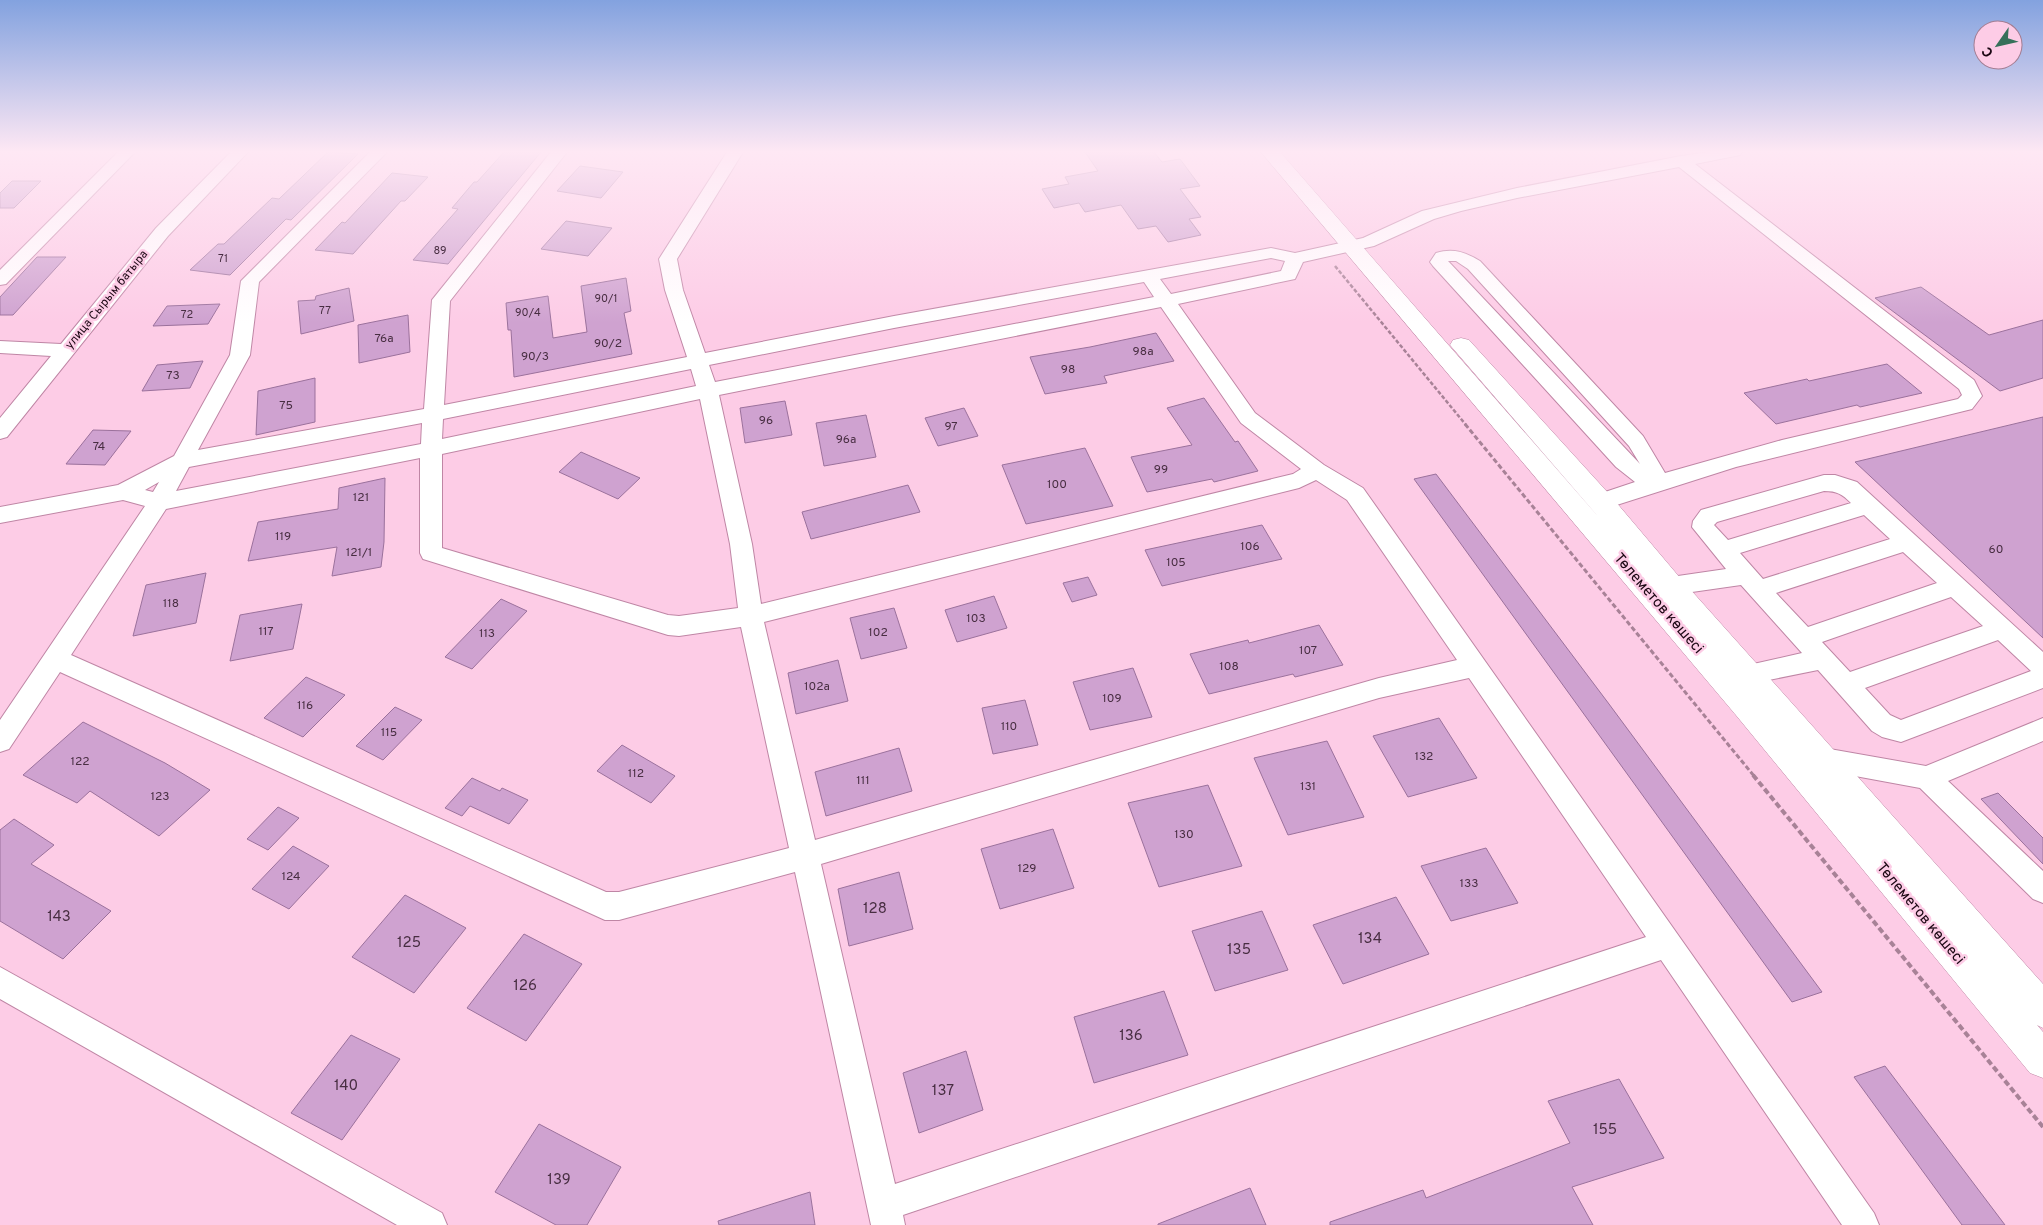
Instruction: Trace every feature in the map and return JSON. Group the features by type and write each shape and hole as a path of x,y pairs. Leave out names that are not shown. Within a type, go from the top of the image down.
{"main road":[{"name":"Төлеметов көшесі","path":"1326,209 1601,502 1671,586 2043,1010"},
{"name":"Төлеметов көшесі","path":"1334,209 1360,244 1802,775 2043,1060"}],"street":[{"path":"0,280 70,209"},
{"name":"улица Сырым батыра","path":"0,432 162,232 184,209"},
{"path":"0,741 159,502 240,355 250,281 322,209"},
{"path":"513,209 441,300 431,449 431,553 668,625 678,626 751,616 1299,480 1316,470"},
{"path":"700,209 668,259 674,290 708,391 741,544 751,616 886,1215 1668,944"},
{"path":"0,515 123,492 182,461 434,414 698,360 1271,252 1295,258 1324,252 1360,244 1428,215 1449,209"},
{"path":"1601,502 1652,483 1790,446 1965,404 1972,396 1968,385 1743,209"},
{"path":"1450,255 1461,257 1474,265 1636,441 1655,471 1652,483 1624,462 1439,262 1442,257 1450,255"},
{"path":"123,492 159,502 431,449 826,366 1165,301 1289,275 1295,258"},
{"path":"1148,275 1248,418 1316,470 1356,494 1862,1225"},
{"path":"0,347 67,350"},
{"path":"2043,667 1849,488 1835,483 1824,483 1709,516 1704,521 1703,527 1723,550 1881,723 1891,729 1901,731 2043,677"},
{"path":"1723,550 1868,506"},
{"path":"1671,586 1752,582 1907,542"},
{"path":"1804,638 1955,586"},
{"path":"1847,684 2002,630"},
{"path":"56,659 605,906 619,906 806,856 1379,688 1475,666"},
{"path":"1749,674 1823,659"},
{"path":"1802,775 1824,759 1927,778 2043,729"},
{"path":"1927,778 2043,890"},
{"path":"0,982 430,1225"}],"path":[{"path":"1324,252 2043,1127"}],"building":[{"path":"260,209 302,209 291,220 286,219 230,275 190,270 218,244 224,244"},
{"path":"358,209 394,209 353,254 315,250 342,222 345,223"},
{"path":"458,209 494,209 448,264 413,260"},
{"path":"1083,209 1100,209 1085,212"},
{"path":"1124,209 1195,209 1201,217 1189,219 1201,235 1168,242 1156,226 1138,229"},
{"path":"566,221 612,228 588,256 541,249"},
{"path":"37,257 66,257 13,315 0,315 0,297"},
{"path":"626,278 631,311 624,313 632,354 514,377 511,330 508,330 506,303 548,296 553,338 587,332 581,286"},
{"path":"1921,287 1989,335 2043,320 2043,378 2000,391 1875,298"},
{"path":"349,288 354,321 301,334 298,301 315,300 316,296"},
{"path":"220,304 208,324 153,326 167,306"},
{"path":"408,315 410,352 359,363 358,325"},
{"path":"1156,333 1174,361 1104,376 1107,383 1045,394 1030,357 1090,347"},
{"path":"203,361 190,388 142,391 157,365"},
{"path":"1887,364 1922,393 1860,407 1857,405 1776,424 1744,393 1807,379 1809,381"},
{"path":"315,378 315,422 256,435 258,391"},
{"path":"1204,398 1235,442 1238,441 1258,471 1214,482 1212,479 1147,492 1131,457 1192,445 1167,408"},
{"path":"785,401 792,435 745,443 740,408"},
{"path":"964,408 978,436 938,446 925,418"},
{"path":"866,415 876,457 824,466 816,423"},
{"path":"2043,417 2043,638 1855,462"},
{"path":"93,430 131,431 105,465 66,464"},
{"path":"1085,448 1113,506 1026,524 1002,465"},
{"path":"581,452 640,478 618,499 559,472"},
{"path":"1436,474 1822,992 1792,1002 1414,479"},
{"path":"385,478 384,542 381,567 332,576 337,547 248,561 258,522 338,509 339,488"},
{"path":"908,485 920,512 811,539 802,512"},
{"path":"1262,525 1282,559 1162,586 1145,550"},
{"path":"206,573 196,623 133,636 146,585"},
{"path":"1088,577 1097,595 1072,602 1063,583"},
{"path":"994,596 1007,628 957,642 945,610"},
{"path":"501,599 527,611 472,669 445,657"},
{"path":"302,604 293,649 230,661 240,615"},
{"path":"894,608 907,648 861,659 850,618"},
{"path":"1319,625 1343,665 1295,677 1293,674 1209,694 1190,654 1248,640 1249,643"},
{"path":"838,660 848,701 796,714 788,673"},
{"path":"1133,668 1152,717 1090,730 1073,682"},
{"path":"306,677 345,695 303,737 264,718"},
{"path":"1025,700 1038,745 993,754 982,708"},
{"path":"395,707 422,720 383,760 356,746"},
{"path":"1439,718 1477,778 1408,797 1373,736"},
{"path":"83,722 165,763 210,790 159,836 90,791 77,803 23,775"},
{"path":"1327,741 1364,817 1288,835 1254,758"},
{"path":"622,745 675,776 651,803 597,771"},
{"path":"899,748 912,791 826,816 815,772"},
{"path":"472,778 500,791 502,788 528,800 509,824 470,806 462,816 445,808"},
{"path":"1208,785 1242,866 1159,887 1128,803"},
{"path":"1998,793 2043,838 2043,864 1981,799"},
{"path":"278,807 299,818 268,850 247,839"},
{"path":"14,819 54,845 31,864 111,911 63,959 0,921 0,830"},
{"path":"1053,829 1074,888 1000,909 981,849"},
{"path":"293,846 329,866 289,909 252,889"},
{"path":"1486,848 1518,903 1451,921 1421,866"},
{"path":"899,872 913,929 849,946 838,889"},
{"path":"405,895 466,928 414,993 352,957"},
{"path":"1396,897 1429,954 1343,984 1313,925"},
{"path":"1262,911 1288,970 1215,991 1192,931"},
{"path":"524,934 582,964 526,1041 467,1008"},
{"path":"1164,991 1188,1055 1094,1083 1074,1017"},
{"path":"351,1035 400,1059 342,1140 291,1113"},
{"path":"966,1051 983,1110 919,1133 903,1073"},
{"path":"1885,1066 2005,1225 1962,1225 1854,1077"},
{"path":"1619,1079 1664,1158 1572,1187 1593,1225 1330,1225 1330,1222 1423,1190 1426,1198 1570,1143 1548,1101"},
{"path":"539,1124 621,1167 587,1225 556,1225 495,1192"},
{"path":"1250,1188 1266,1225 1158,1225 1158,1224"},
{"path":"810,1192 815,1225 719,1225 718,1221"}]}
